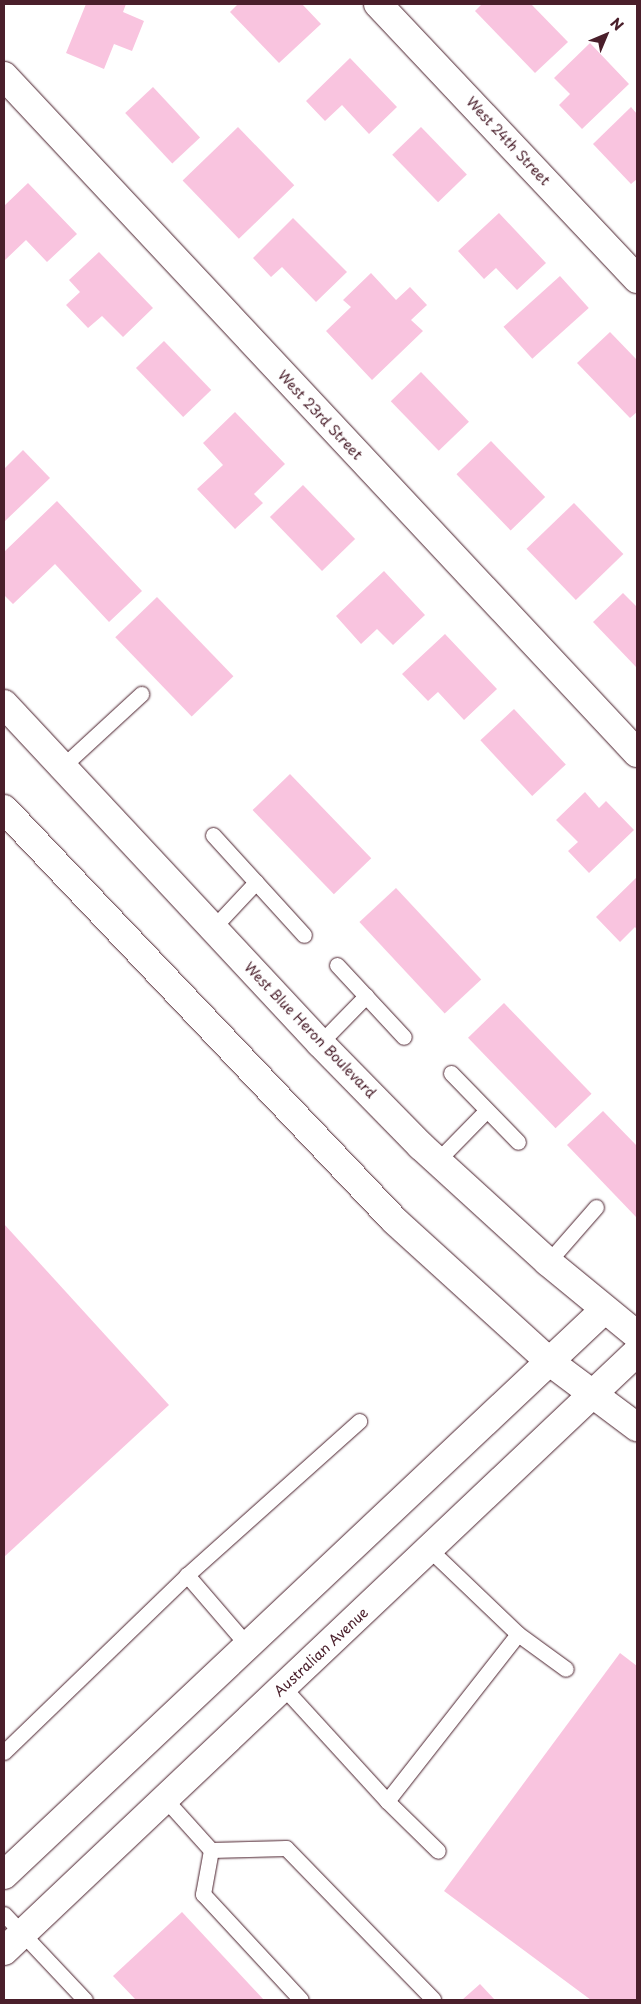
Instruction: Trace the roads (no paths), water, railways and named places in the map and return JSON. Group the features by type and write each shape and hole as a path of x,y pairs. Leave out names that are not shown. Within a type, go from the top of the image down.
{"main road":[{"name":"West 24th Street","path":"378,4 637,279"},
{"name":"West 23rd Street","path":"4,76 637,753"},
{"name":"West Blue Heron Boulevard","path":"4,704 320,1043 438,1161 548,1262 604,1310 637,1335"},
{"path":"7,818 395,1221 550,1362 637,1427"},
{"path":"4,1875 604,1310"},
{"name":"Australian Avenue","path":"13,1943 637,1352"}],"lane":[{"path":"62,767 141,694"},
{"path":"213,835 304,935"},
{"path":"213,928 256,882"},
{"path":"336,965 404,1037"},
{"path":"320,1043 366,996"},
{"path":"451,1073 518,1142"},
{"path":"438,1161 486,1110"},
{"path":"548,1262 596,1207"},
{"path":"4,1752 188,1575 359,1421"},
{"path":"429,1549 518,1634 566,1669"},
{"path":"188,1575 248,1646"},
{"path":"387,1801 518,1634"},
{"path":"283,1687 387,1801 438,1851"},
{"path":"165,1799 211,1850 286,1848 433,1999"},
{"path":"211,1850 203,1894 301,2000"},
{"path":"4,1914 13,1943 86,2000"}]}
